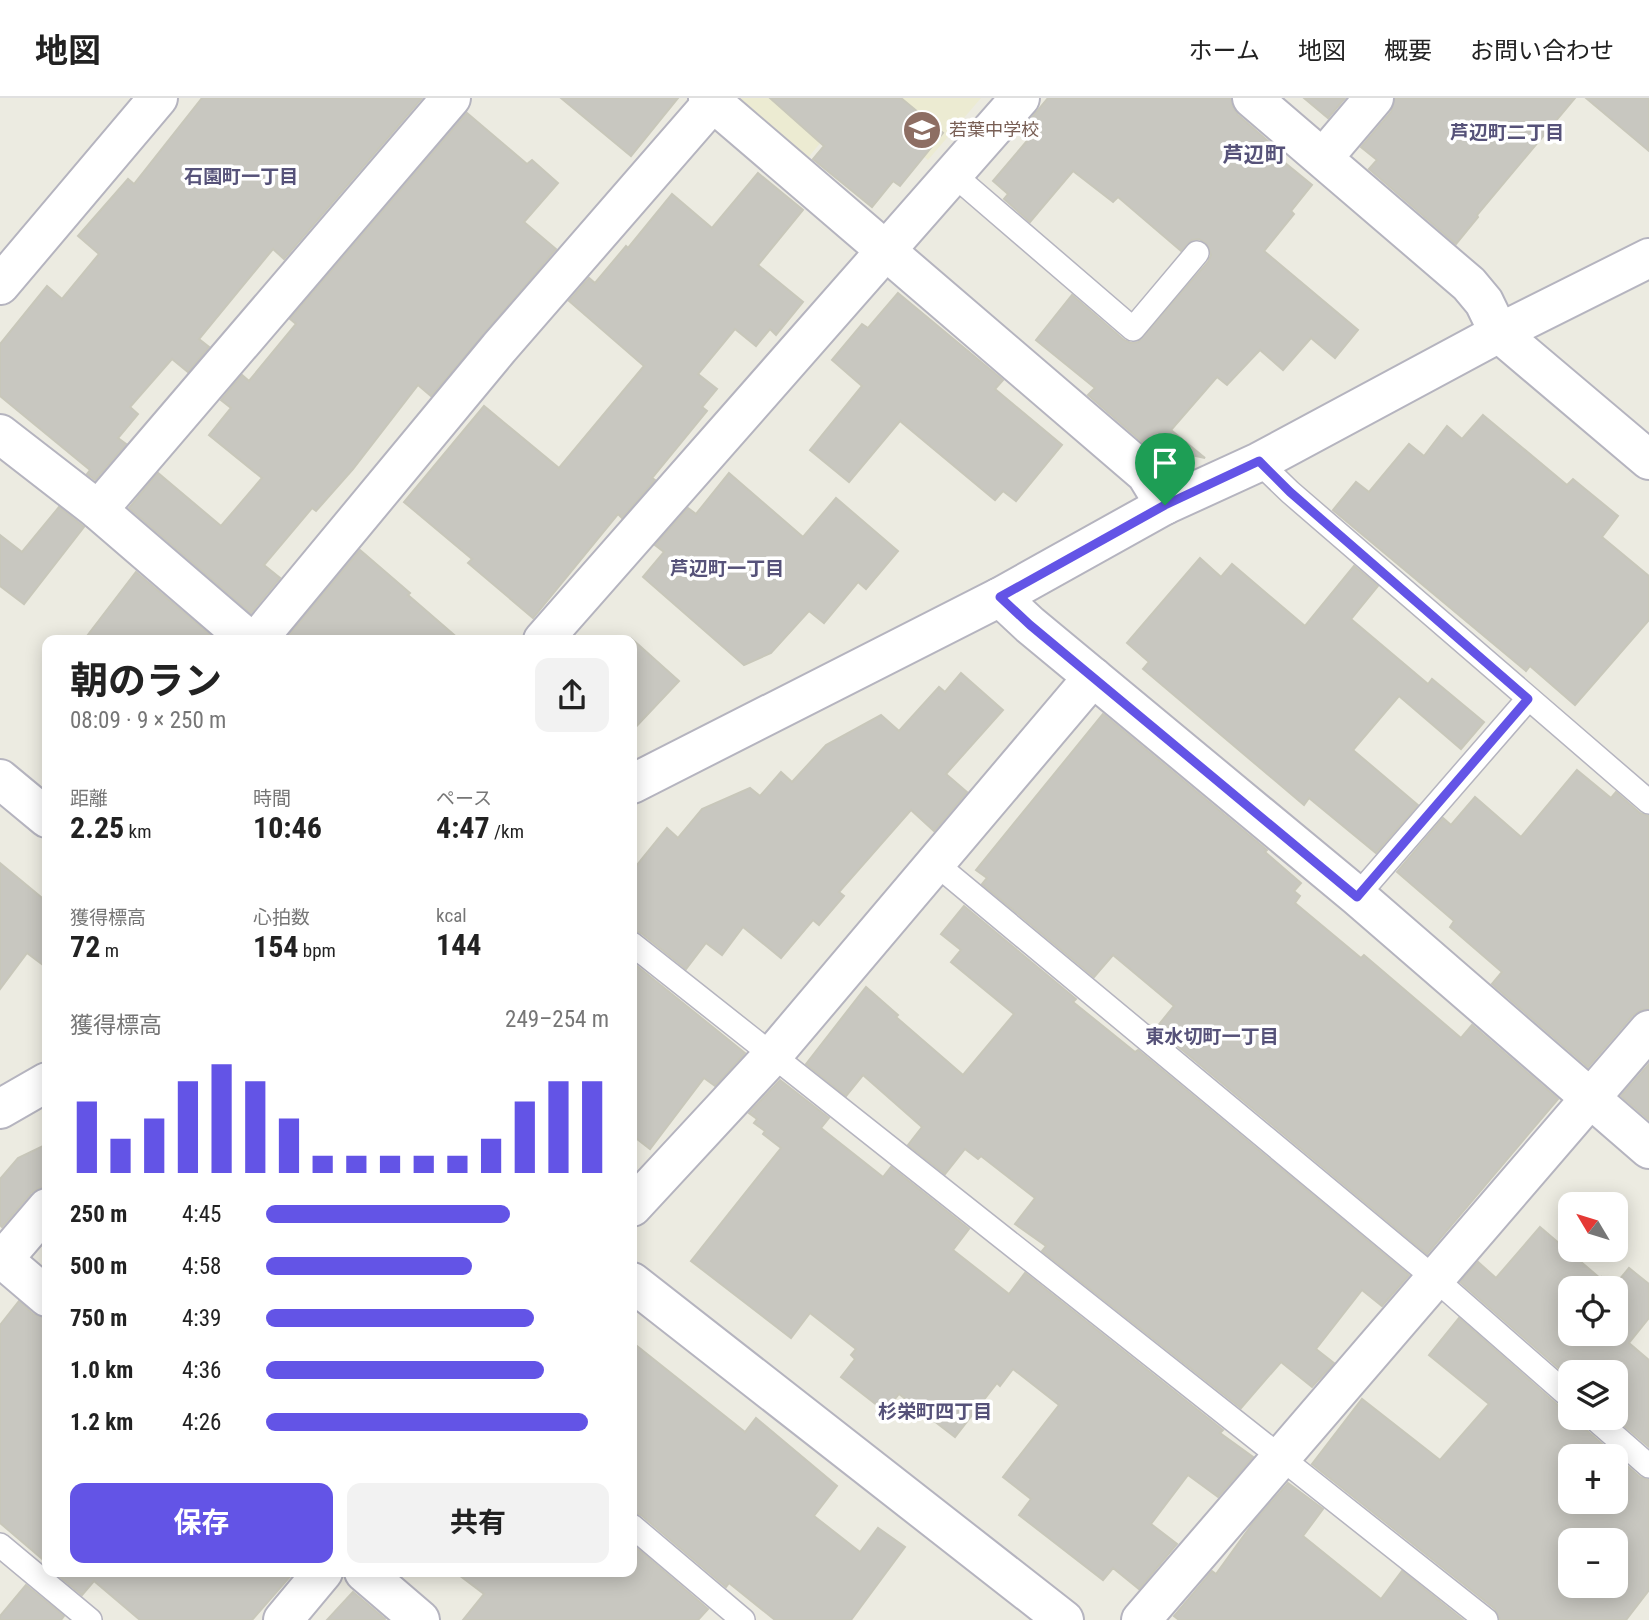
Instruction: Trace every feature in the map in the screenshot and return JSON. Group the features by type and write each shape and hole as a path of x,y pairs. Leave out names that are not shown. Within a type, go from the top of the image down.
{"street":[{"path":"0,285 158,98"},
{"path":"98,510 451,98"},
{"path":"547,635 1020,98"},
{"path":"1252,98 1469,284 1484,302 1499,333 1649,460"},
{"path":"1323,158 1374,98"},
{"path":"261,635 499,348 711,100 1146,474 1165,505"},
{"path":"637,782 1000,597 1165,505 1259,461 1499,333 1649,258"},
{"path":"0,434 98,510 243,635"},
{"path":"1000,597 1030,625 1357,897 1649,1149"},
{"path":"637,1202 772,1056 1093,677"},
{"path":"0,779 42,814"},
{"path":"1140,1620 1433,1277 1649,1030"},
{"path":"0,1109 42,1085"},
{"path":"42,1214 1,1260 42,1293"},
{"path":"637,1286 1064,1620"},
{"path":"283,1620 319,1577"},
{"path":"369,1577 421,1620"}],"lane":[{"path":"954,174 1133,329 1197,253"},
{"path":"1259,461 1290,492 1649,803"},
{"path":"1357,897 1528,699"},
{"path":"935,863 1433,1277 1558,1386"},
{"path":"637,948 1486,1620"},
{"path":"1608,1430 1649,1466"},
{"path":"637,1530 743,1620"},
{"path":"0,1545 89,1620"}],"shaded area":[{"name":"若葉中学校","path":"735,98 981,98 928,160 855,101 807,159"}],"building":[{"path":"202,98 422,98 284,259 273,249 199,339 209,347 188,372 172,359 130,407 138,414 118,438 126,444 95,480 87,474 90,470 0,396 0,344 47,286 62,299 99,254 78,236 128,179 134,184"},
{"path":"561,98 678,98 631,156"},
{"path":"770,98 901,98 943,133 900,186 893,181 872,207 813,159 824,146"},
{"path":"1048,98 1231,98 1232,106 1238,115 1277,149 1273,153 1312,185 1291,211 1294,214 1264,251 1358,330 1335,358 1311,338 1283,370 1260,350 1227,385 1217,377 1171,430 1205,458 1146,445 1088,395 1095,388 1036,340 1072,295 1124,340 1138,342 1208,262 1211,255 1206,243 1199,239 1192,240 1181,251 1118,197 1113,202 1073,171 1030,222 1004,199 1008,194 993,181 1032,135 1023,128"},
{"path":"1304,98 1345,98 1328,118"},
{"path":"1395,98 1575,98 1456,244 1369,169 1377,160 1361,147 1391,112"},
{"path":"1586,98 1649,98 1649,151"},
{"path":"467,113 527,164 532,160 558,183 524,222 556,249 431,396 418,385 353,469 316,511 312,508 264,565 280,578 251,613 129,508 158,473 221,526 262,478 209,435 231,408 221,400 242,375 249,381 296,324 290,319"},
{"path":"758,173 803,210 758,265 803,302 776,335 770,329 756,346 735,329 698,374 717,389 702,407 707,411 652,478 655,480 622,518 618,514 533,618 468,563 472,559 404,502 484,406 559,468 644,366 569,301 589,278 595,283 672,194 712,228"},
{"path":"898,293 1003,380 995,389 1062,445 1016,501 1003,491 995,500 900,421 849,482 810,450 862,386 832,360 862,324 868,328"},
{"path":"1483,415 1567,485 1573,479 1618,516 1602,537 1649,576 1649,620 1575,705 1530,666 1526,671 1333,510 1356,482 1369,492 1409,444 1424,456 1447,426 1462,439"},
{"path":"729,473 803,537 836,498 898,551 866,589 858,582 824,623 809,611 771,653 744,665 643,577 664,552 655,545 688,508 696,514"},
{"path":"59,507 84,527 24,604 0,586 0,535 22,552"},
{"path":"360,550 454,635 289,635"},
{"path":"1200,558 1221,577 1232,564 1305,626 1354,566 1378,586 1351,619 1428,684 1432,679 1484,722 1461,749 1399,696 1353,750 1418,805 1376,853 1309,798 1304,805 1143,669 1149,662 1127,643"},
{"path":"136,572 210,635 88,635"},
{"path":"637,643 679,681 637,726"},
{"path":"961,673 1003,710 946,774 967,792 934,831 911,810 839,892 844,896 819,925 813,920 781,958 743,927 722,955 706,943 686,969 637,932 637,865 667,828 678,838 702,809 750,788 760,796 781,772 792,782 826,745 881,715 899,731 939,687 945,692"},
{"path":"1103,714 1267,850 1265,852 1301,883 1294,891 1300,896 1295,903 1361,958 1364,955 1461,1038 1472,1025 1558,1099 1427,1254 1156,1028 1174,1006 1113,955 1094,977 982,884 987,878 976,870"},
{"path":"1577,770 1611,798 1616,792 1640,813 1649,816 1649,1009 1641,1010 1632,1016 1588,1067 1492,984 1502,972 1450,927 1454,921 1397,872 1443,818 1451,825 1475,797 1521,837"},
{"path":"0,863 42,898 42,964 27,953 0,989"},
{"path":"964,906 1076,999 1073,1002 1135,1052 1138,1050 1409,1275 1382,1306 1362,1290 1316,1349 1334,1363 1312,1387 1281,1362 1241,1408 1042,1251 1046,1246 1015,1224 1035,1198 981,1156 978,1159 965,1149 945,1174 908,1145 922,1127 863,1075 846,1096 806,1064 866,987 963,1075 1014,1014 951,962 961,950 941,934"},
{"path":"637,966 745,1053 715,1086 704,1078 650,1149 637,1139"},
{"path":"1649,1064 1649,1120 1621,1096"},
{"path":"780,1080 829,1118 821,1128 883,1177 891,1167 969,1229 953,1250 1009,1294 1025,1273 1223,1430 1220,1433 1253,1457 1218,1497 1188,1475 1151,1524 1177,1544 1139,1589 1113,1568 1103,1580 1019,1515 1031,1499 1003,1477 1059,1405 1013,1369 1000,1386 997,1383 955,1437 899,1394 887,1409 884,1406 882,1409 841,1377 855,1359 851,1355 856,1349 810,1313 791,1338 691,1261 781,1148 763,1134 765,1131 754,1123 757,1119 749,1113"},
{"path":"42,1146 42,1188 31,1193 2,1227 0,1179 18,1158"},
{"path":"1540,1227 1558,1242 1558,1262 1581,1262 1597,1276 1558,1276 1558,1346 1628,1346 1628,1276 1622,1276 1629,1268 1649,1284 1649,1318 1629,1343 1649,1360 1649,1447 1628,1429 1628,1360 1558,1360 1558,1368 1460,1282 1478,1262 1496,1278"},
{"path":"19,1301 33,1314 42,1317 42,1559 0,1523 0,1325"},
{"path":"1459,1318 1558,1405 1558,1430 1586,1430 1602,1444 1558,1444 1558,1514 1628,1514 1628,1467 1640,1477 1649,1480 1649,1590 1626,1620 1500,1620 1495,1609 1312,1464 1362,1399 1440,1460 1489,1404 1429,1355"},
{"path":"637,1346 745,1432 756,1418 837,1486 814,1516 860,1552 878,1528 905,1547 851,1620 775,1620 729,1583 726,1587 637,1514"},
{"path":"1288,1483 1323,1509 1303,1536 1381,1599 1402,1571 1463,1620 1179,1620 1174,1616 1212,1571 1216,1574 1253,1523"},
{"path":"637,1548 708,1609 698,1620 463,1620 484,1594 462,1577 637,1577"},
{"path":"60,1577 290,1577 252,1620 140,1620 94,1581 82,1595"},
{"path":"26,1585 64,1616 61,1620 0,1620 0,1616"},
{"path":"353,1592 385,1619 327,1620"}],"place":[{"name":"若葉中学校","path":"922,130"}],"district":[{"name":"芦辺町二丁目","path":"1507,132"},
{"name":"芦辺町","path":"1254,155"},
{"name":"石園町一丁目","path":"241,176"},
{"name":"芦辺町一丁目","path":"727,568"},
{"name":"東水切町一丁目","path":"1212,1036"},
{"name":"杉栄町四丁目","path":"935,1411"}],"route":[{"path":"1259,461 1290,492 1528,699 1357,897 1030,625 1000,597 1165,505 1259,461"}]}
